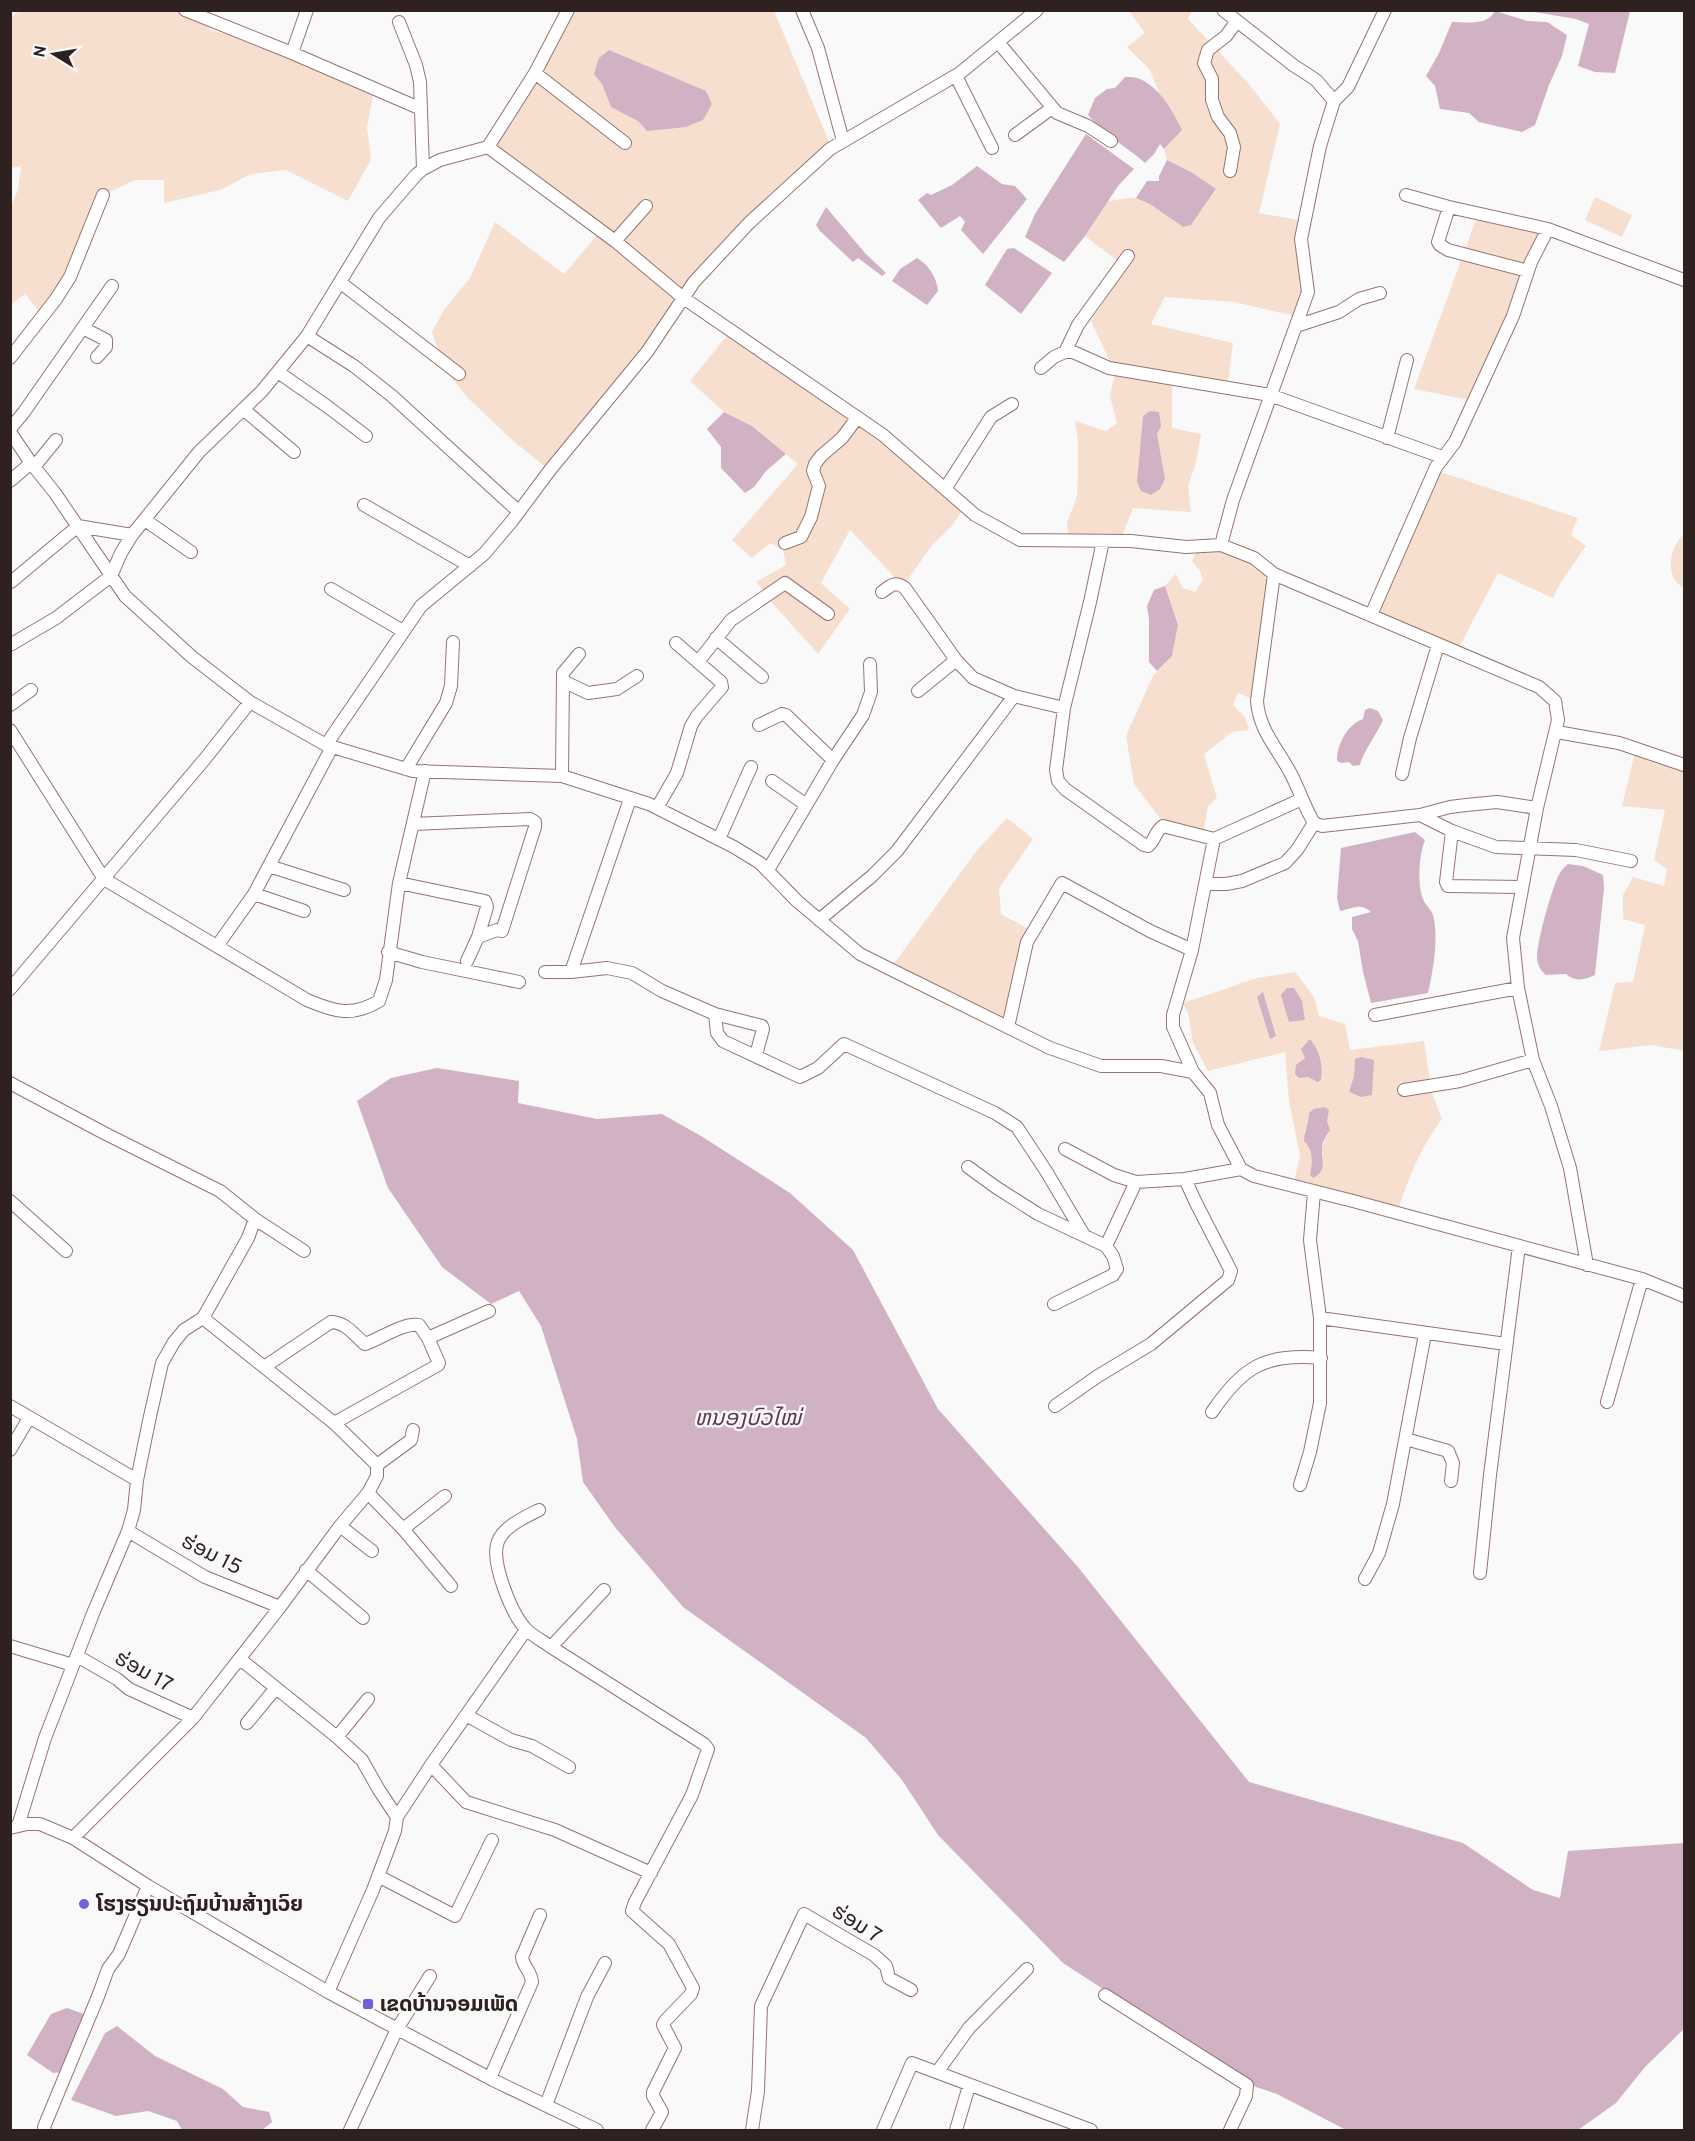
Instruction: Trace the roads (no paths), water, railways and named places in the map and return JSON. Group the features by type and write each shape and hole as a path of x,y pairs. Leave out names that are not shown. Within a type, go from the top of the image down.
{"street":[{"path":"185,10 419,108"},
{"path":"292,53 307,10"},
{"path":"10,645 56,618 111,576 132,535 199,452 262,391 307,336 379,218 423,169 440,160 488,147 535,73 568,10"},
{"path":"802,10 818,48 843,141"},
{"path":"217,946 254,894 329,746 403,631 421,606 484,554 647,352 694,282 750,223 830,149 956,76 1037,10"},
{"path":"1223,10 1293,65 1316,80 1334,101"},
{"path":"1221,545 1233,500 1308,292 1301,249 1304,221 1320,146 1334,101 1348,87 1385,10"},
{"path":"1230,171 1234,147 1230,133 1218,117 1212,100 1212,79 1204,63 1208,50 1226,36 1237,21"},
{"path":"399,22 416,65 420,82 419,108 423,169"},
{"path":"998,42 1057,113 1088,126 1111,141"},
{"path":"535,73 625,142"},
{"path":"956,76 992,148"},
{"path":"1015,135 1052,108"},
{"path":"488,147 615,241 682,297 883,435 975,515 1020,540 1131,541 1186,547 1221,545 1254,558 1275,574 1539,687 1549,694 1555,701 1558,711 1557,732 1537,808 1513,938 1518,988 1533,1060 1551,1106 1570,1168 1587,1265"},
{"path":"10,358 56,299 70,277 103,195"},
{"path":"1406,195 1548,229 1684,280"},
{"path":"615,241 646,206"},
{"path":"1449,207 1438,242 1440,245 1448,250 1528,271"},
{"path":"1371,615 1436,467 1455,442 1513,316 1528,271 1548,229"},
{"path":"1065,352 1078,325 1128,256"},
{"path":"340,283 459,375"},
{"path":"112,286 10,430 125,596 192,657 250,702 329,746 406,770 562,776 657,808 734,847 768,870 797,901 860,954 1008,1028 1050,1048 1101,1066 1161,1066 1193,1072"},
{"path":"1296,326 1339,312 1359,299 1380,293"},
{"path":"83,328 106,340 106,347 97,357"},
{"path":"307,336 354,366 392,396 519,512"},
{"path":"1041,368 1054,357 1065,352 1073,352 1109,368 1270,395 1442,457"},
{"path":"1387,438 1407,360"},
{"path":"278,372 366,436"},
{"path":"945,489 991,417 1012,404"},
{"path":"243,409 294,452"},
{"path":"785,543 801,537 811,517 819,486 813,471 815,464 842,438 857,418"},
{"path":"10,481 33,465 56,440"},
{"path":"364,505 470,566"},
{"path":"145,520 191,552"},
{"path":"11,582 78,526 132,535"},
{"path":"1103,541 1064,708 1056,770 1058,781 1065,789 1148,846 1162,826 1214,838 1302,799"},
{"path":"1275,574 1257,700 1258,710 1263,729 1292,775 1314,823 1322,826 1420,815 1450,807 1497,802 1537,808"},
{"path":"698,662 731,620 785,584 828,614"},
{"path":"882,592 892,584 905,588 956,660 973,678 1014,696 1064,708"},
{"path":"331,589 403,631"},
{"path":"716,638 762,677"},
{"path":"406,770 446,703 450,686 453,642"},
{"path":"657,808 672,783 696,716 722,687 721,682 676,643"},
{"path":"1402,774 1410,738 1438,645"},
{"path":"562,776 564,670 579,654"},
{"path":"918,691 956,660"},
{"path":"768,870 805,804 868,705 871,692 870,664"},
{"path":"563,681 588,693 617,689 637,676"},
{"path":"10,705 32,690"},
{"path":"819,920 872,876 897,851 1014,696"},
{"path":"12,986 250,702"},
{"path":"759,725 783,714 786,715 833,760"},
{"path":"10,730 104,879 307,1000 321,1006 350,1012 364,1010 379,1001 386,980 399,883 425,771"},
{"path":"1557,732 1619,743 1684,765"},
{"path":"719,839 751,767"},
{"path":"772,782 805,804"},
{"path":"571,972 630,799"},
{"path":"1420,815 1452,831 1496,847 1576,850 1632,861"},
{"path":"413,824 530,819 535,822 536,827 502,931 497,930 478,937"},
{"path":"1206,884 1242,881 1285,863 1297,850 1314,823"},
{"path":"1452,831 1446,882 1448,886 1522,887"},
{"path":"1214,838 1192,950 1176,1000 1173,1027 1193,1072 1210,1093 1218,1125 1241,1169 1254,1176 1642,1279 1684,1296"},
{"path":"269,866 344,890"},
{"path":"399,883 485,901 487,907 478,937 467,961"},
{"path":"1008,1028 1027,942 1062,883 1149,931 1192,950"},
{"path":"254,894 304,911"},
{"path":"388,952 422,962 519,982"},
{"path":"545,972 607,968 632,973 662,992 715,1014 762,1026 756,1055"},
{"path":"1375,1015 1518,988"},
{"path":"715,1014 717,1034 723,1041 800,1077 818,1068 844,1044 862,1050 995,1113 1017,1127 1084,1235"},
{"path":"1404,1090 1460,1081 1533,1060"},
{"path":"10,1083 220,1191 255,1219 304,1251"},
{"path":"1065,1149 1107,1171 1136,1182 1185,1179 1241,1169"},
{"path":"968,1167 1038,1214 1106,1246 1113,1256 1117,1269 1113,1275 1054,1304"},
{"path":"1055,1406 1098,1376 1151,1344 1231,1276 1231,1271 1185,1179"},
{"path":"1106,1246 1136,1182"},
{"path":"1300,1485 1310,1452 1320,1403 1320,1318 1310,1240 1314,1192"},
{"path":"10,1201 66,1251"},
{"path":"14,1827 75,1660 128,1531 162,1363 184,1330 203,1318 248,1238 255,1219"},
{"path":"1480,1573 1519,1246"},
{"path":"1607,1402 1642,1279"},
{"path":"428,1338 489,1311"},
{"path":"203,1318 334,1423 377,1466"},
{"path":"1320,1318 1506,1344"},
{"path":"264,1367 331,1322 344,1325 365,1344 419,1324 428,1338 438,1365 334,1423"},
{"path":"1365,1579 1378,1553 1390,1514 1425,1334"},
{"path":"1212,1412 1225,1393 1249,1371 1265,1362 1295,1356 1321,1358"},
{"path":"10,1406 137,1480"},
{"path":"10,1450 29,1418"},
{"path":"73,1838 193,1718 340,1526 368,1493 376,1476 377,1466 411,1440 413,1430"},
{"path":"1406,1438 1448,1451 1453,1463 1451,1481"},
{"path":"368,1493 403,1529 451,1586"},
{"path":"403,1529 445,1496"},
{"path":"538,1510 508,1529 497,1545 497,1559 514,1615 526,1630 704,1744 708,1749 692,1795 634,1902 632,1911 669,1944 693,1988 691,1994 663,2025 675,2048 653,2092 652,2096 662,2112 652,2130"},
{"path":"340,1526 372,1551"},
{"name":"ຮ່ອມ 15","path":"128,1531 205,1577 280,1607"},
{"path":"306,1570 363,1618"},
{"path":"551,1647 604,1590"},
{"path":"328,1992 374,1890 395,1831 397,1816 526,1630"},
{"name":"ຮ່ອມ 17","path":"10,1646 75,1660 117,1678 129,1689 193,1718"},
{"path":"240,1659 362,1760 397,1816"},
{"path":"247,1723 276,1689"},
{"path":"337,1737 368,1699"},
{"path":"466,1715 511,1740 532,1746 569,1767"},
{"path":"431,1765 466,1802 555,1830 651,1873"},
{"path":"14,1827 40,1824 73,1838 148,1886 328,1992 490,2078 597,2130"},
{"path":"378,1876 456,1916 492,1840"},
{"path":"45,2130 44,2127 108,1969 119,1954 148,1886"},
{"name":"ຮ່ອມ 7","path":"752,2130 758,2091 761,2006 804,1914 874,1955 886,1966 889,1978 911,1990"},
{"path":"490,2078 532,1982 531,1973 522,1957 540,1915"},
{"path":"546,2105 587,1997 604,1963"},
{"path":"938,2071 969,2028 1027,1969"},
{"path":"350,2130 397,2029 430,1976"},
{"path":"1105,1995 1247,2085 1246,2096 1230,2130"},
{"path":"883,2130 912,2063 1091,2130"},
{"path":"956,2130 969,2086"}],"water":[{"path":"1495,11 1528,21 1547,22 1567,35 1562,56 1535,125 1522,132 1479,122 1469,113 1440,109 1435,86 1426,76 1452,22 1482,21"},
{"path":"1528,11 1630,11 1615,73 1595,72 1578,66 1589,24 1576,19"},
{"path":"609,50 706,91 712,104 703,120 686,127 647,131 638,121 611,107 602,84 594,74 599,58"},
{"path":"1125,77 1138,78 1154,88 1170,108 1182,130 1164,149 1160,144 1145,163 1088,115 1095,98 1107,89 1115,88"},
{"path":"1086,134 1134,169 1118,186 1085,236 1064,262 1025,237 1035,214"},
{"path":"1167,160 1191,172 1216,189 1191,225 1183,227 1150,204 1136,198 1147,181 1159,181"},
{"path":"977,166 1002,184 1015,186 1027,199 983,254 961,230 965,222 960,216 941,228 918,200 927,193 931,195 952,185"},
{"path":"826,207 865,253 886,273 882,276 858,258 853,262 820,231 816,225"},
{"path":"1014,248 1052,273 1021,314 985,285 1007,249"},
{"path":"917,258 929,268 937,286 938,291 927,305 892,281 900,269"},
{"path":"1150,411 1159,412 1161,426 1157,434 1165,479 1160,489 1151,495 1141,491 1137,482 1143,416"},
{"path":"724,412 752,426 786,454 766,471 754,487 745,493 721,468 721,447 707,429"},
{"path":"1165,586 1178,625 1172,656 1157,671 1149,662 1147,606 1154,590"},
{"path":"1370,708 1378,711 1383,720 1360,765 1353,766 1349,762 1337,761 1344,736 1352,726 1363,719 1365,710"},
{"path":"1415,832 1425,840 1419,878 1423,899 1432,913 1435,924 1435,954 1428,993 1371,1003 1358,941 1352,929 1352,917 1371,912 1363,907 1340,911 1337,898 1341,848"},
{"path":"1568,864 1583,866 1603,875 1604,888 1595,975 1583,979 1576,979 1566,974 1546,975 1537,959 1539,941 1550,900 1562,870"},
{"path":"1287,988 1294,988 1302,1001 1305,1020 1289,1022 1281,995"},
{"path":"1263,992 1276,1036 1270,1039 1257,997"},
{"path":"1310,1039 1316,1048 1322,1068 1321,1080 1318,1082 1308,1077 1299,1078 1295,1074 1296,1065 1305,1058 1301,1049"},
{"path":"1361,1057 1374,1060 1372,1095 1361,1097 1349,1092 1354,1076 1355,1059"},
{"name":"ຫນອງບົວໄໝ່","path":"437,1068 519,1081 518,1103 597,1119 662,1114 790,1193 853,1250 938,1409 1078,1567 1249,1782 1463,1843 1533,1890 1560,1898 1568,1851 1684,1843 1684,2029 1645,2067 1616,2103 1578,2130 1346,2130 1237,2076 1063,1963 938,1835 902,1780 866,1738 683,1607 614,1526 583,1482 577,1439 541,1326 519,1291 491,1304 442,1267 388,1188 357,1101 391,1078"},
{"path":"1325,1107 1329,1110 1327,1121 1330,1130 1322,1146 1321,1172 1313,1178 1310,1175 1311,1153 1304,1141 1305,1134 1309,1113 1314,1109"},
{"path":"67,2008 84,2014 63,2072 53,2073 27,2055 51,2014"},
{"path":"117,2026 155,2056 223,2089 243,2107 269,2112 272,2122 262,2130 182,2130 177,2121 148,2111 116,2116 71,2100 105,2033"}],"place":[{"name":"ໂຮງຮຽນປະຖົມບ້ານສ້າງເວົຍ","path":"84,1904"},
{"name":"ເຂດບ້ານຈອມເພັດ","path":"368,2004"}]}
